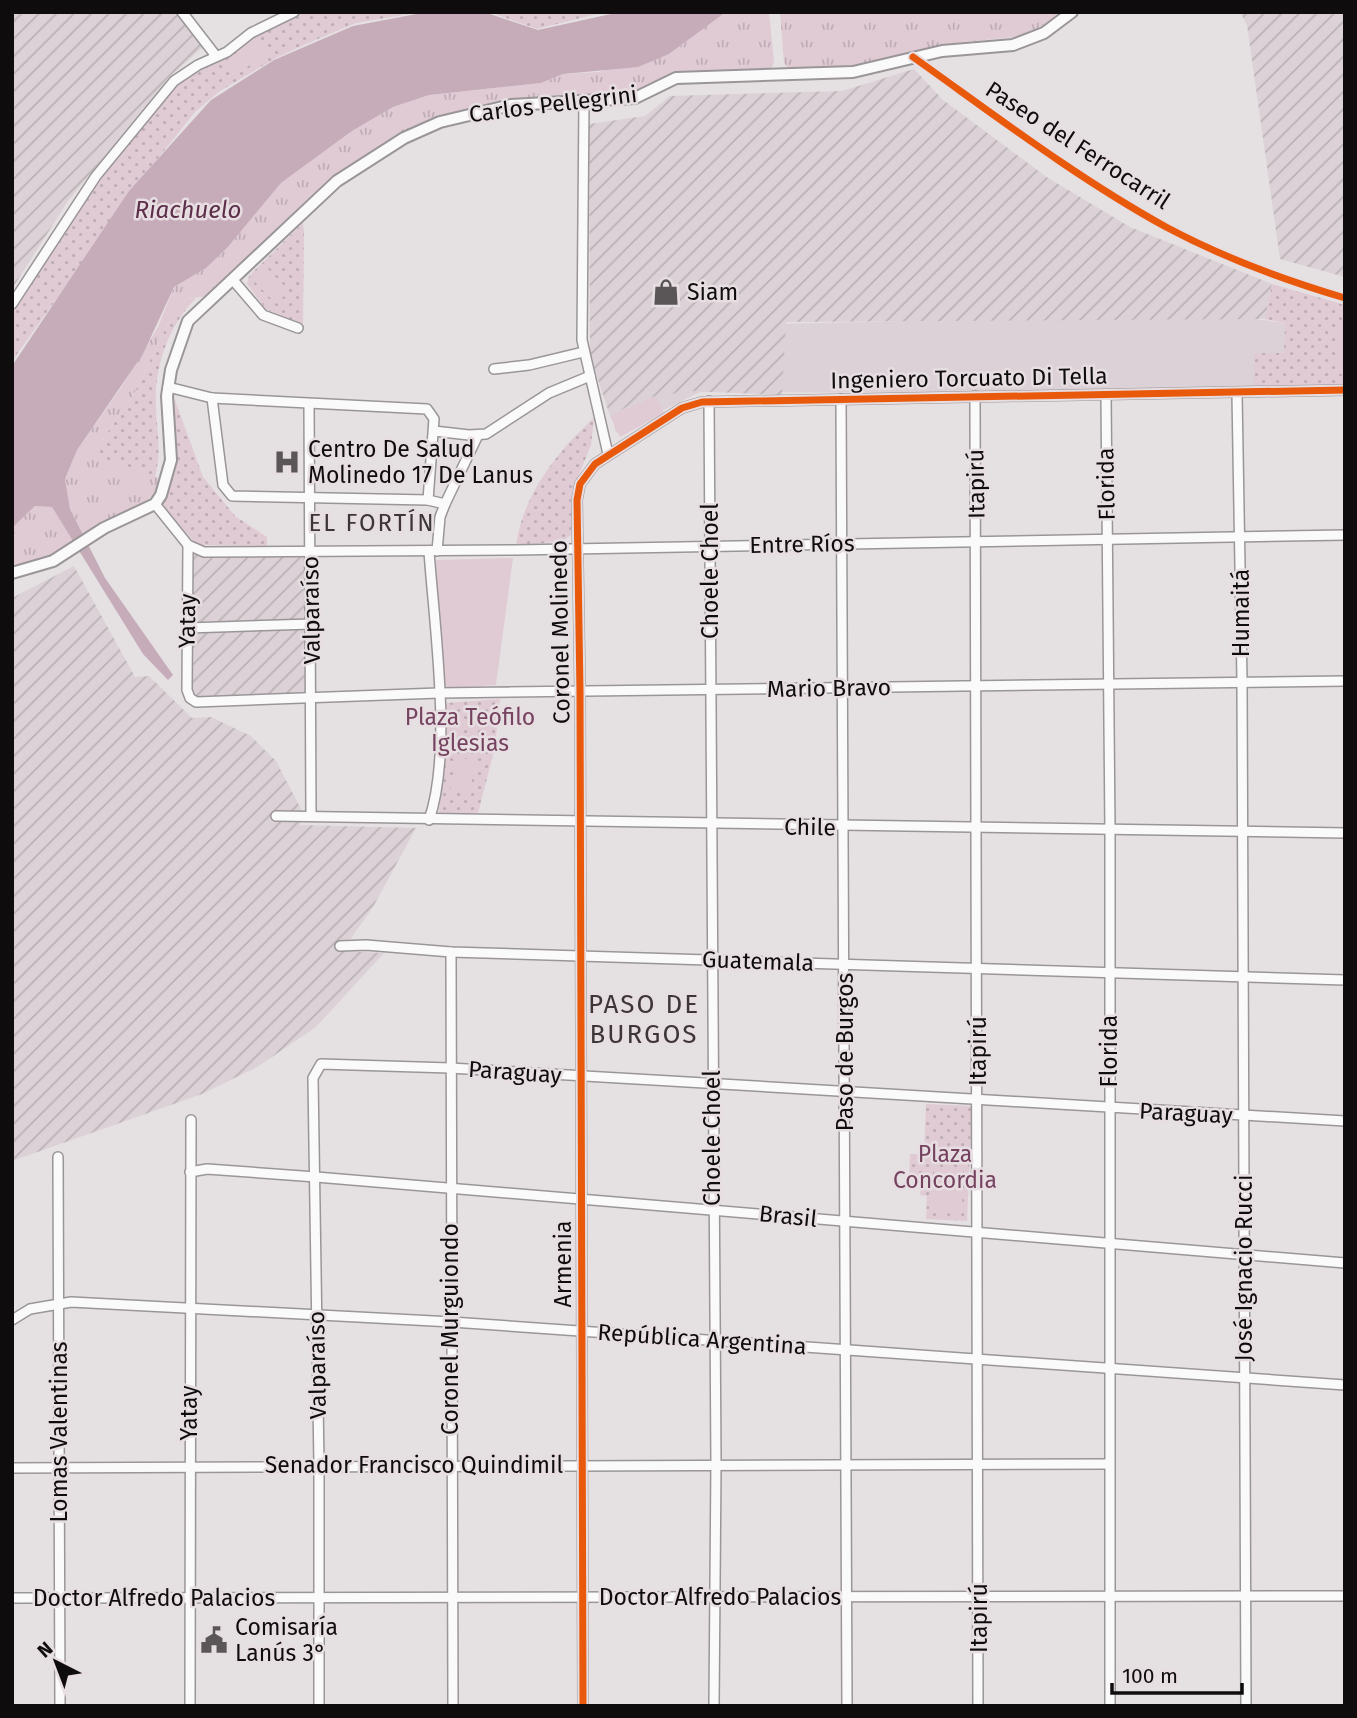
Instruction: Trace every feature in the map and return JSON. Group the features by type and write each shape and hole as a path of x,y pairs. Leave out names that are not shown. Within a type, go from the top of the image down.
{"street":[{"path":"182,12 216,56"},
{"path":"12,304 96,176 174,81 251,33 295,12"},
{"name":"Carlos Pellegrini","path":"155,504 164,488 171,460 168,387 181,336 188,321 337,181 404,138 474,111 511,105 635,98 676,78 853,72 942,51 1013,45 1044,33 1072,12"},
{"path":"584,101 583,352 608,454"},
{"path":"233,280 263,315 299,328"},
{"path":"494,369 529,365 583,352"},
{"path":"434,430 478,436 494,430 549,393 590,376"},
{"path":"168,387 212,398 421,408 433,414 428,500"},
{"name":"Ingeniero Torcuato Di Tella","path":"608,454 689,404 709,401 1237,394 1345,390"},
{"name":"Humaitá","path":"1237,394 1241,536 1242,831"},
{"name":"Itapirú","path":"975,396 978,1706"},
{"name":"Florida","path":"1106,396 1110,831 1110,1706"},
{"path":"212,398 223,485 232,496 428,500 445,504"},
{"name":"Paso de Burgos","path":"841,399 848,1348 847,1706"},
{"name":"Choele Choel","path":"709,401 716,1464 714,1706"},
{"name":"Valparaíso","path":"309,404 308,497 313,697 311,815"},
{"path":"429,820 438,769 439,694 433,551 445,504 478,436"},
{"name":"Coronel Molinedo","path":"580,821 579,548 576,506 580,485 595,464 608,454"},
{"path":"12,573 63,555 97,533 155,504 188,545"},
{"name":"Entre Ríos","path":"188,545 205,552 433,551 1345,535"},
{"name":"Yatay","path":"188,545 187,690 190,698"},
{"path":"187,628 312,624"},
{"name":"Mario Bravo","path":"190,698 196,702 439,694 1345,681"},
{"name":"Chile","path":"276,816 843,828 1345,833"},
{"name":"Armenia","path":"580,821 583,1706"},
{"name":"José Ignacio Rucci","path":"1242,831 1246,1706"},
{"name":"Guatemala","path":"340,946 366,945 451,952 1345,980"},
{"name":"Coronel Murguiondo","path":"451,952 453,1706"},
{"name":"Paraguay","path":"316,1068 327,1062 450,1068 1345,1121"},
{"name":"Valparaíso","path":"316,1068 313,1078 319,1465 319,1706"},
{"name":"Yatay","path":"190,1706 191,1120"},
{"name":"Lomas Valentinas","path":"58,1157 60,1706"},
{"name":"Brasil","path":"190,1172 207,1169 316,1177 1345,1263"},
{"name":"República Argentina","path":"12,1320 30,1309 59,1303 189,1307 848,1348 1109,1370 1345,1385"},
{"name":"Senador Francisco Quindimil","path":"12,1468 1109,1464"},
{"name":"Doctor Alfredo Palacios","path":"12,1598 1345,1596"}],"shaded area":[{"path":"12,12 175,12 203,47 169,77 68,201 12,289"},
{"path":"1240,12 1345,12 1345,277 1280,259 1247,25"},
{"path":"914,69 943,100 1048,178 1130,227 1272,284 1265,319 786,322 782,395 690,391 641,399 610,416 590,355 589,124 645,116 670,96 842,91"},
{"path":"1139,316 1255,319 1285,323 1284,353 1254,353 1254,394 700,392 616,433 591,328"},
{"path":"185,554 307,555 314,698 190,700"},
{"path":"74,566 135,677 149,676 192,718 211,717 251,736 276,761 301,809 300,825 416,828 373,907 342,951 384,953 316,1027 257,1067 202,1094 12,1161 12,598"}],"green space":[{"path":"303,12 421,12 356,23 306,44 220,91 195,112 151,167 12,361 12,313 102,173 173,88 187,76 235,45"},
{"path":"489,12 605,12 537,29"},
{"path":"726,12 769,12 774,63 769,72 668,76 640,93 509,102 440,119 365,156 324,187 207,296 185,299 172,315 135,392 95,451 161,479 156,490 140,507 84,536 70,509 65,479 77,450 122,386 158,327 174,287 206,268 227,248 281,183 352,131 393,107 429,95 541,83 563,74 598,72 669,54"},
{"path":"780,12 1064,12 1025,36 962,42 849,68 790,71 784,63"},
{"path":"259,38 269,53 233,76 224,62"},
{"path":"303,223 303,325 266,309 247,284 249,276"},
{"path":"268,269 289,291 276,304 255,282"},
{"path":"1272,284 1345,305 1345,385 1254,387 1254,353 1284,353 1285,323 1265,319"},
{"path":"196,298 178,321 160,362 156,392 159,450 155,477 101,458 95,451 135,392 172,315 185,299"},
{"path":"1338,321 1345,321 1345,374 1339,374"},
{"path":"172,392 203,477 235,516 267,537 267,546 197,545 166,510 162,501 176,454"},
{"path":"655,396 664,413 620,437 610,416"},
{"path":"594,418 591,445 572,492 571,535 563,541 516,546 526,509 544,475 567,444"},
{"path":"35,506 52,507 74,541 60,552 12,568 12,528"},
{"path":"513,558 496,685 440,689 436,560"},
{"name":"Plaza Teófilo Iglesias","path":"500,699 495,747 478,813 439,813 446,703"},
{"path":"457,757 476,761 469,794 450,790"},
{"name":"Plaza Concordia","path":"926,1104 972,1106 967,1221 926,1219 927,1196 920,1195 921,1176 909,1176 910,1154 924,1154"},
{"path":"934,1170 963,1171 962,1214 932,1213"}],"water":[{"name":"Riachuelo","path":"427,12 484,12 538,30 620,12 726,12 669,54 638,67 563,74 541,83 429,95 393,107 352,131 281,183 227,248 206,268 174,287 143,354 77,450 65,479 70,509 105,578 173,675 168,680 143,654 52,507 35,506 12,528 12,366 129,191 211,100 274,60 353,26"}],"cycle path":[{"name":"Paseo del Ferrocarril","path":"913,57 1069,167 1166,227 1254,267 1345,298"},
{"path":"583,1706 577,500 580,484 595,464 682,408 702,402 1345,390"}],"place":[{"name":"Siam","path":"666,292"},
{"name":"Centro De Salud Molinedo 17 De Lanus","path":"287,462"},
{"name":"Comisaría Lanús 3°","path":"214,1640"}],"district":[{"name":"EL FORTÍN","path":"372,523"},
{"name":"PASO DE BURGOS","path":"644,1019"}]}
